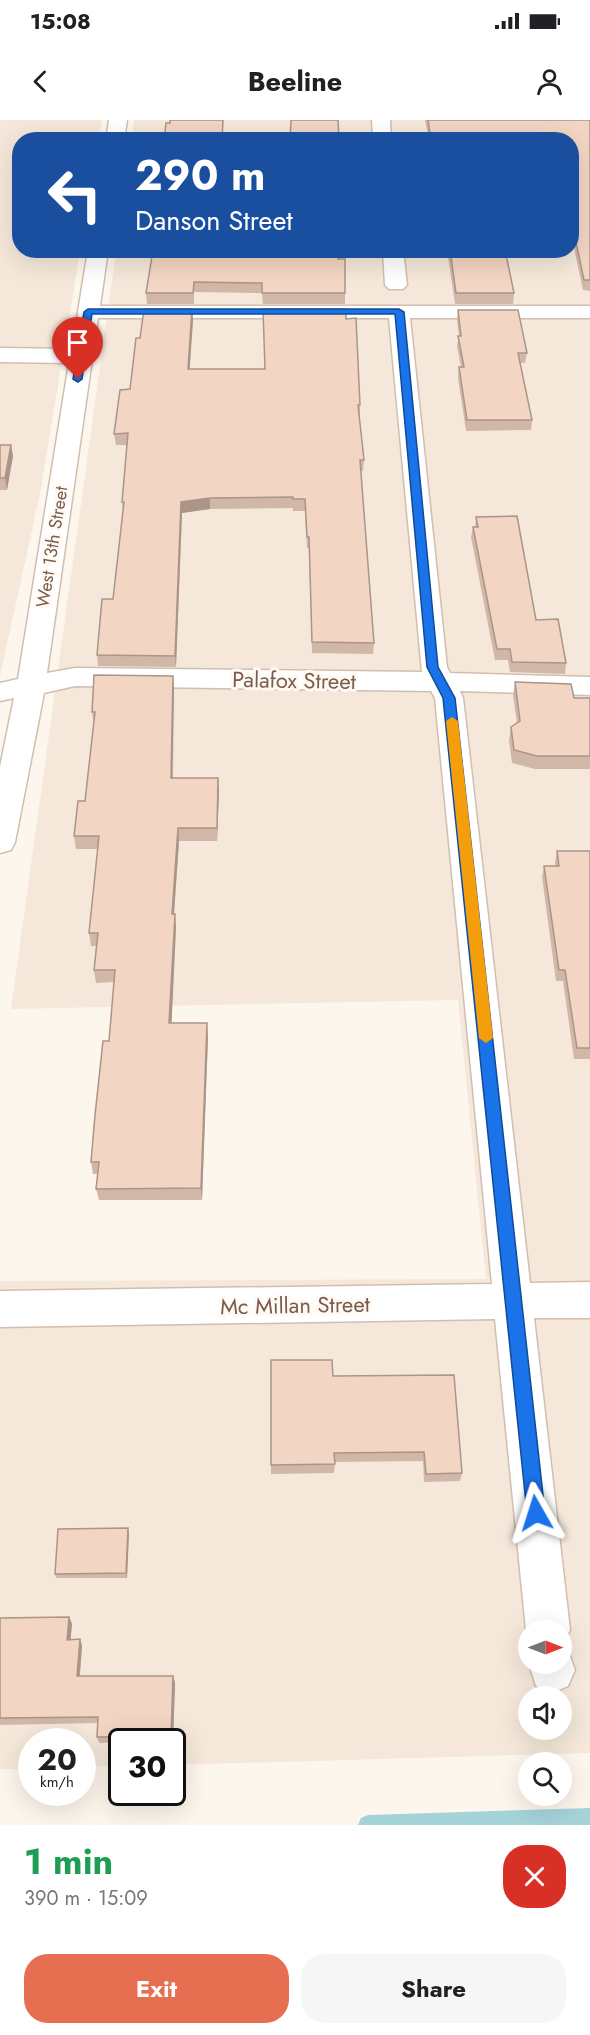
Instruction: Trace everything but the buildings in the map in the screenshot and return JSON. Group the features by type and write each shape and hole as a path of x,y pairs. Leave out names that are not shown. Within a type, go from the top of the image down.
{"street":[{"name":"West 13th Street","path":"0,842 31,685 97,258"},
{"path":"394,258 433,667 449,698 547,1620"},
{"path":"88,312 398,298 590,312"},
{"path":"0,355 81,356"},
{"name":"Palafox Street","path":"0,692 75,677 590,686"},
{"name":"Mc Millan Street","path":"0,1309 590,1300"}],"shaded area":[{"path":"0,120 102,120 100,132 12,132 12,258 79,258 41,489 0,676"},
{"path":"134,120 590,120 590,1753 518,1752 518,1755 186,1765 186,1728 108,1728 108,1766 96,1767 96,1728 18,1728 18,1769 0,1769 0,1281 486,1279 458,1000 11,1009 115,258 579,258 579,132 133,132"}],"waterway":[{"path":"368,1825 590,1818"}],"slow traffic":[{"path":"452,721 486,1038"}],"route":[{"path":"78,379 88,312 399,312 433,667 449,698 536,1513"}]}
